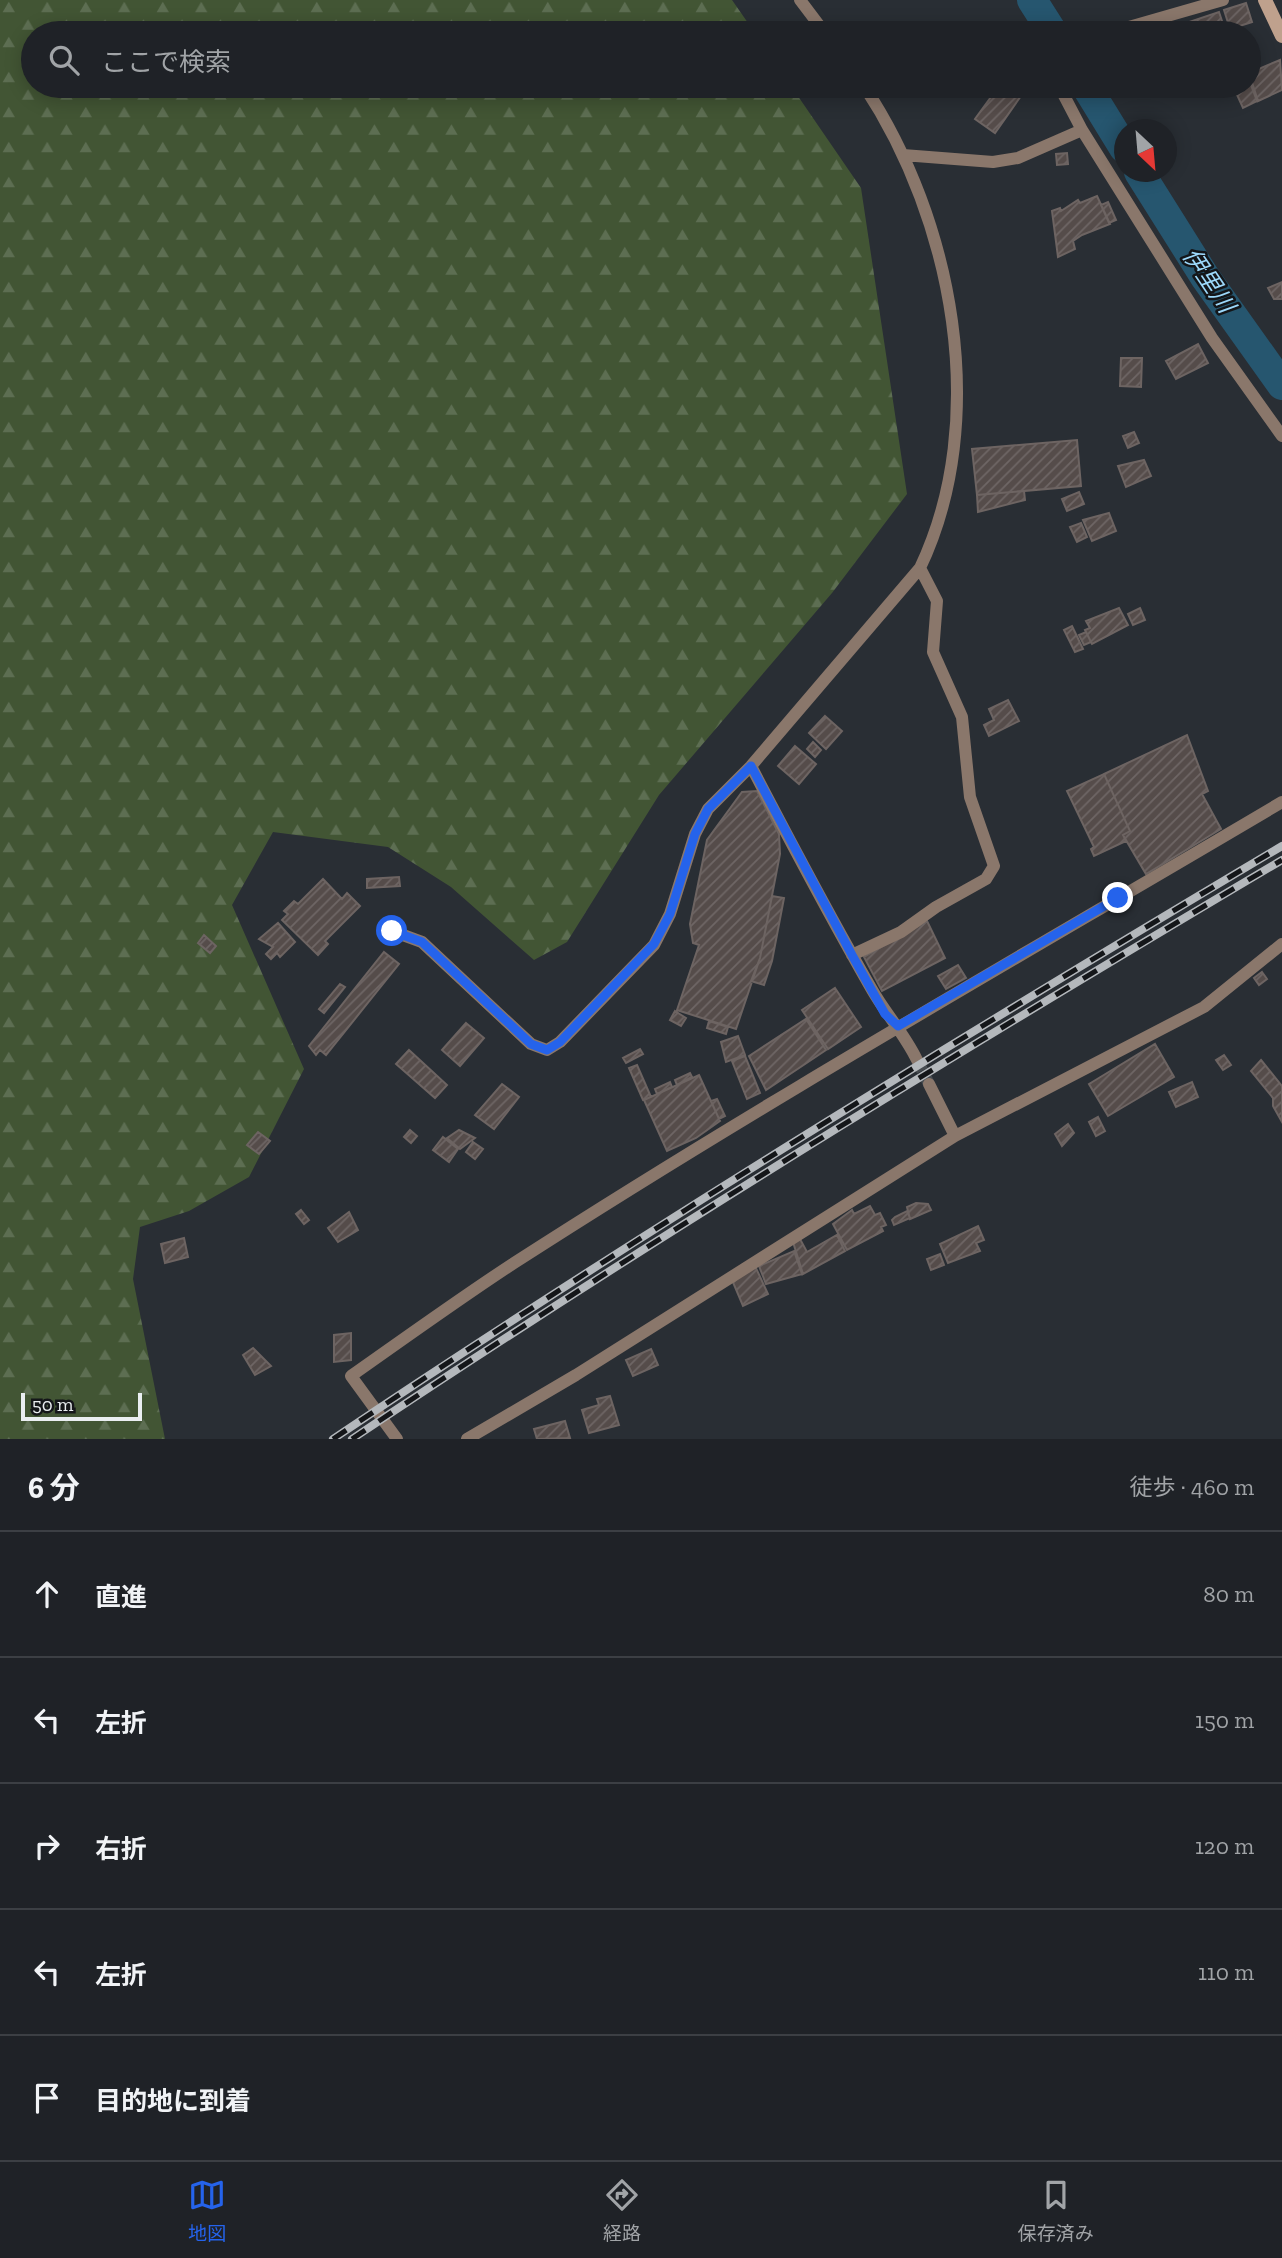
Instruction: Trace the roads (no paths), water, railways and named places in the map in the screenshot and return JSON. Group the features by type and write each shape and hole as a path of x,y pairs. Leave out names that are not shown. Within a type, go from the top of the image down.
{"main road":[{"path":"1265,0 1280,27"}],"street":[{"path":"800,0 816,21"},
{"path":"1150,21 1223,0"},
{"path":"392,931 422,942 531,1044 547,1050 560,1042 654,944 670,914 695,834 708,809 751,766 920,568 936,535 951,480 957,379 951,305 932,234 903,155 891,125 872,98"},
{"path":"1065,98 1082,130 1212,338 1282,436"},
{"path":"903,155 993,162 1018,159 1082,130"},
{"path":"852,955 901,932 936,907 986,879 993,866 970,797 962,717 933,652 937,601 920,568"},
{"path":"751,766 885,1014 898,1026 917,1060"},
{"path":"397,1439 351,1376 511,1265 898,1026 1282,802"},
{"path":"467,1439 576,1376 955,1136 1204,1007 1282,944"},
{"path":"929,1084 955,1136"}],"waterway":[{"name":"伊里川","path":"1032,0 1045,21"},
{"name":"伊里川","path":"1093,98 1114,132"},
{"name":"伊里川","path":"1145,182 1205,277 1282,385"}],"tunnel":[{"path":"917,1060 929,1084"}],"railway":[{"path":"333,1439 567,1285 803,1136 1282,846"},
{"path":"352,1439 581,1289 813,1143 1282,860"}]}
